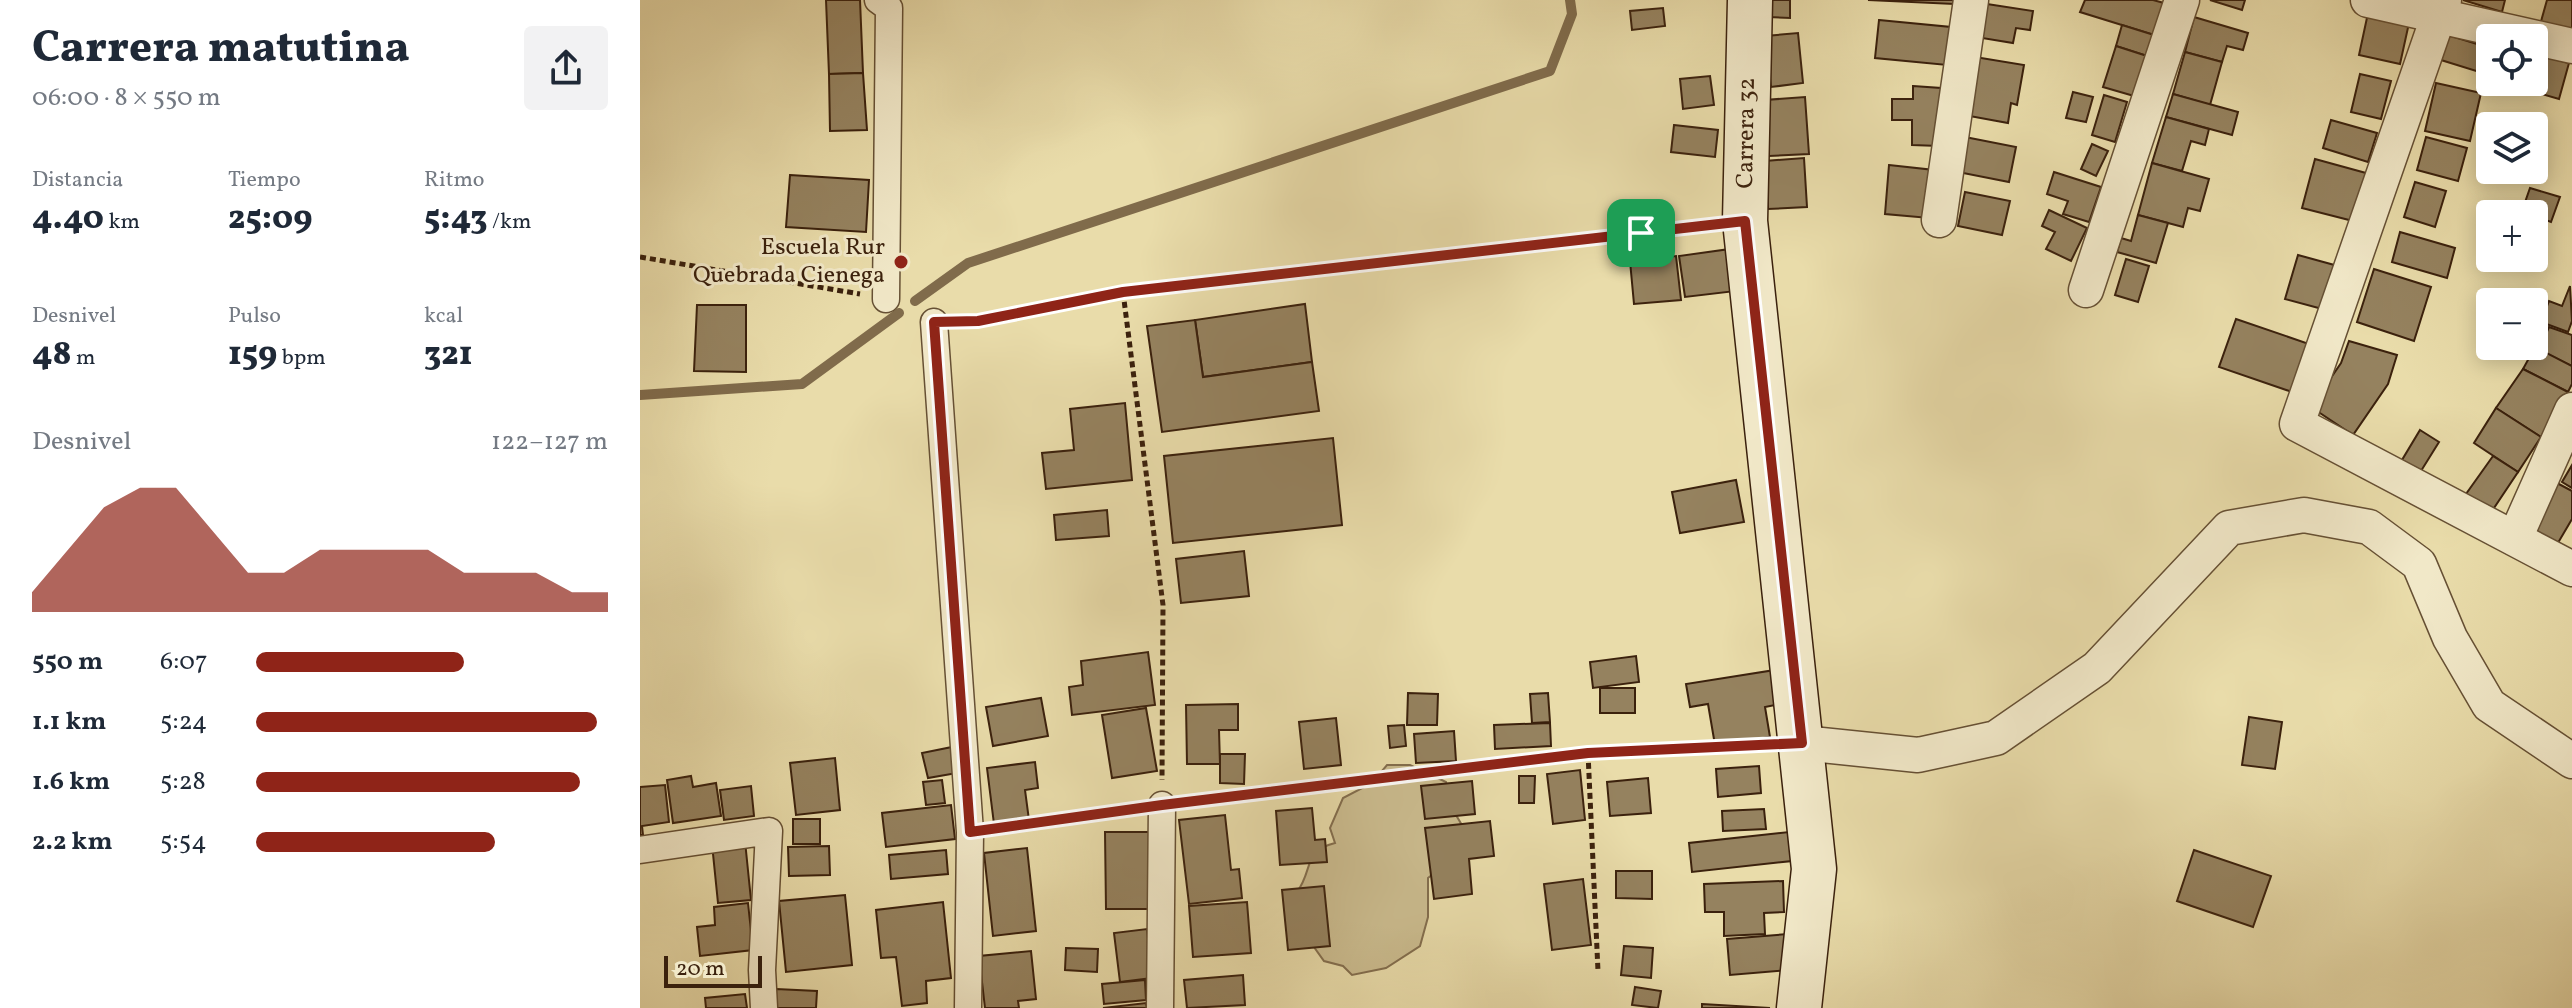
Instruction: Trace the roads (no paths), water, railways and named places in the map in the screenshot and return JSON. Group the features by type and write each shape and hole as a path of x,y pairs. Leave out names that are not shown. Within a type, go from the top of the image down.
{"main road":[{"name":"Carrera 32","path":"1750,0 1745,221 1814,869 1799,1008"}],"street":[{"path":"878,0 889,8 886,299"},
{"path":"1939,220 1971,0"},
{"path":"2086,290 2182,0"},
{"path":"2368,0 2441,8 2572,46"},
{"path":"2441,8 2297,424 2572,569"},
{"path":"934,322 970,832 968,1008"},
{"path":"2515,538 2572,410"},
{"path":"1802,743 1918,755 1996,738 2097,668 2229,528 2304,515 2369,527 2419,564 2450,638 2489,705 2572,761"},
{"path":"1160,1008 1162,805"},
{"path":"640,850 769,831 762,970 764,1008"}],"waterway":[{"path":"915,301 968,263 1550,71 1572,14 1570,0"},
{"path":"640,395 802,384 899,313"}],"place":[{"name":"Escuela Rur Quebrada Cienega","path":"901,262"}]}
